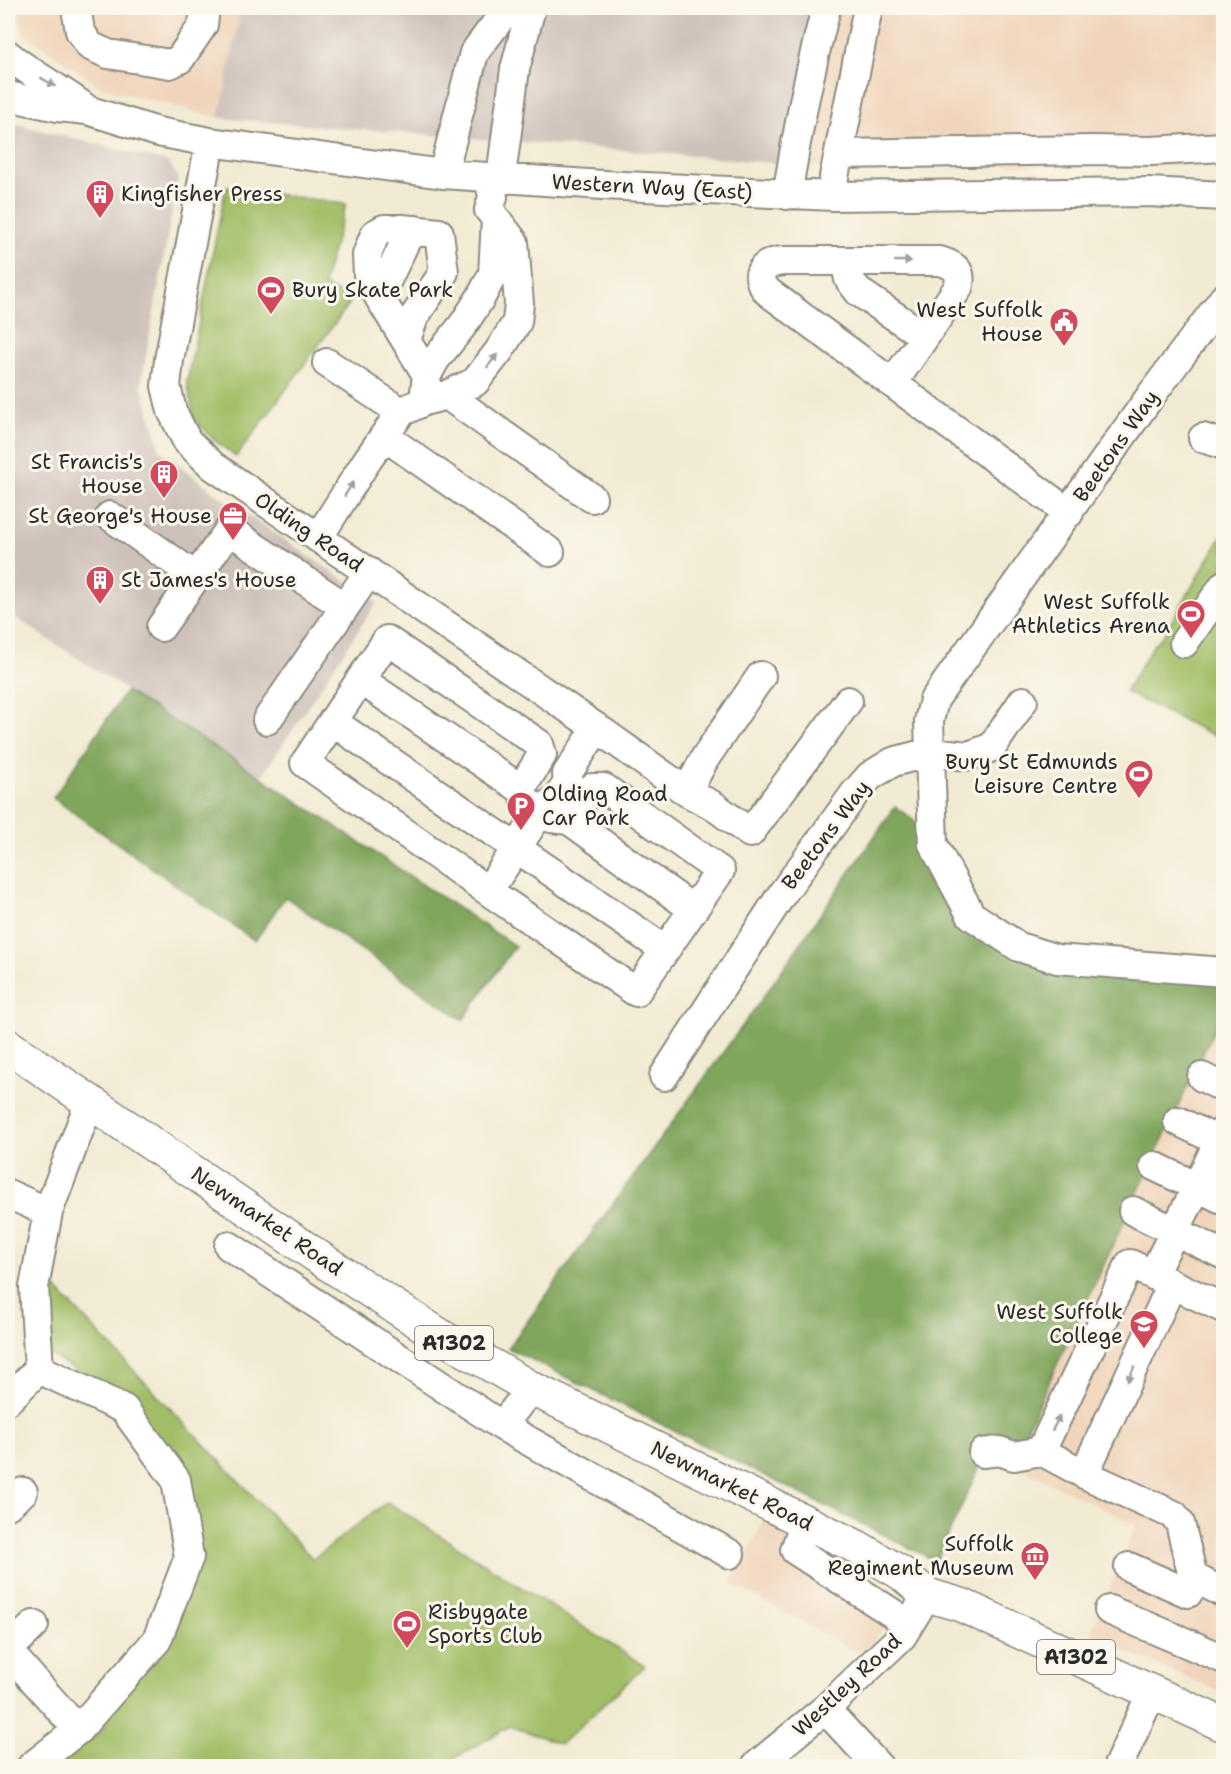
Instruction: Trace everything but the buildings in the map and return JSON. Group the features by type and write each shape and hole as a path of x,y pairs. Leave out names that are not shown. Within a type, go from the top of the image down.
{"main road":[{"name":"Newmarket Road","path":"8,1046 327,1263 440,1335 531,1388 857,1547 902,1573 927,1595"},
{"name":"A1302","path":"927,1595 961,1605 1224,1725"}],"street":[{"path":"76,8 80,31 90,46 108,54 170,64 180,59 203,25 204,8"},
{"path":"443,174 474,53 502,16 504,8"},
{"path":"318,538 384,436 427,389 481,297 479,267 481,240 493,214 495,177 515,69 531,8"},
{"path":"787,195 797,136 826,8"},
{"path":"833,196 834,177 868,8"},
{"name":"Western Way (East)","path":"8,55 66,93 87,110"},
{"name":"Western Way (East)","path":"8,96 58,107 87,110 158,132 210,142 443,174 787,195 1106,192 1224,195"},
{"name":"Olding Road","path":"210,142 166,386 172,411 186,441 213,466 687,792 714,806 750,833 848,701"},
{"path":"839,154 1151,151 1224,147"},
{"path":"1106,192 1107,150"},
{"path":"427,389 475,382 518,321 519,304 514,242 493,214"},
{"path":"406,340 414,317 444,272 440,233 415,230 406,240 379,297 406,340 427,389"},
{"path":"845,261 849,279 859,292 924,336"},
{"path":"893,383 957,288 960,279 952,265 940,261 771,262 763,268 760,275 761,284 768,292 1069,513"},
{"name":"Beetons Way","path":"664,1076 782,894 855,793 870,776 893,762 930,753 929,722 934,700 1152,394 1224,298"},
{"path":"327,363 427,389 592,498"},
{"path":"384,436 550,552"},
{"path":"110,516 196,577"},
{"path":"161,627 230,530 345,607"},
{"path":"267,720 369,572"},
{"path":"1184,643 1224,585"},
{"path":"521,789 542,755 539,744 387,639 305,763 636,992 720,871 604,788 592,788 569,820"},
{"path":"687,792 705,758 761,676"},
{"path":"361,680 521,789 527,802 551,818 569,820 693,909"},
{"path":"1023,701 993,747 969,756 930,753 933,844 971,915 1019,948 1057,959 1224,972"},
{"path":"333,722 665,950"},
{"path":"488,891 541,811 558,798 568,783 567,774 597,728"},
{"path":"8,1400 39,1369 34,1287 48,1212 90,1101"},
{"path":"1041,1451 1142,1269 1175,1232 1222,1138 1178,1121"},
{"path":"1154,1166 1224,1200"},
{"path":"8,1194 48,1212"},
{"path":"1133,1212 1224,1255"},
{"name":"Newmarket Road","path":"230,1246 502,1426 730,1554"},
{"path":"1142,1269 1222,1308"},
{"path":"1084,1474 1142,1269"},
{"path":"32,1767 78,1730 157,1640 189,1557 176,1480 124,1409 39,1369"},
{"path":"502,1426 531,1388"},
{"path":"983,1453 999,1451 1014,1456 1041,1451 1084,1474 1174,1515 1180,1523 1190,1585 1171,1637"},
{"path":"806,1522 795,1550 909,1624"},
{"path":"1129,1567 1224,1593"},
{"name":"Westley Road","path":"756,1767 825,1709 902,1636 927,1595"},
{"path":"1109,1610 1224,1659"},
{"path":"34,1626 8,1650 78,1730"},
{"path":"1118,1767 1152,1692"},
{"path":"825,1709 878,1767"}],"shaded area":[{"path":"17,8 241,8 219,118 101,87 24,34"},
{"path":"241,8 838,8 804,166 219,118"},
{"path":"838,8 1223,8 1223,165 804,166"},
{"path":"8,122 168,162 178,177 141,384 161,451 215,493 377,602 261,777 8,613"},
{"name":"West Suffolk College","path":"1223,1010 1223,1693 1090,1636 1136,1525 1010,1463"},
{"path":"765,1519 868,1572 883,1585 889,1604 888,1620 867,1653 855,1651 731,1583"}],"green space":[{"name":"Bury Skate Park","path":"226,187 346,204 323,285 352,300 236,457 214,440 194,419 187,382"},
{"name":"West Suffolk Athletics Arena","path":"1223,534 1223,740 1125,692 1154,644 1163,636"},
{"path":"126,691 261,777 515,946 463,1020 285,897 255,941 53,798"},
{"path":"895,807 917,824 925,865 967,926 1218,984 1223,1011 1014,1456 981,1464 936,1561 508,1348 759,1003"},
{"name":"Risbygate Sports Club","path":"45,1277 313,1559 387,1502 645,1666 561,1744 510,1726 441,1766 58,1766 106,1726 96,1721 200,1540 124,1398 50,1355"}],"place":[{"name":"Kingfisher Press","path":"100,220"},
{"name":"Bury Skate Park","path":"271,316"},
{"name":"West Suffolk House","path":"1064,348"},
{"name":"St Francis's House","path":"164,500"},
{"name":"St George's House","path":"233,542"},
{"name":"St James's House","path":"100,606"},
{"name":"West Suffolk Athletics Arena","path":"1191,640"},
{"name":"Bury St Edmunds Leisure Centre","path":"1139,800"},
{"name":"Olding Road Car Park","path":"521,832"},
{"name":"West Suffolk College","path":"1144,1350"},
{"name":"Suffolk Regiment Museum","path":"1035,1582"},
{"name":"Risbygate Sports Club","path":"407,1650"}]}
